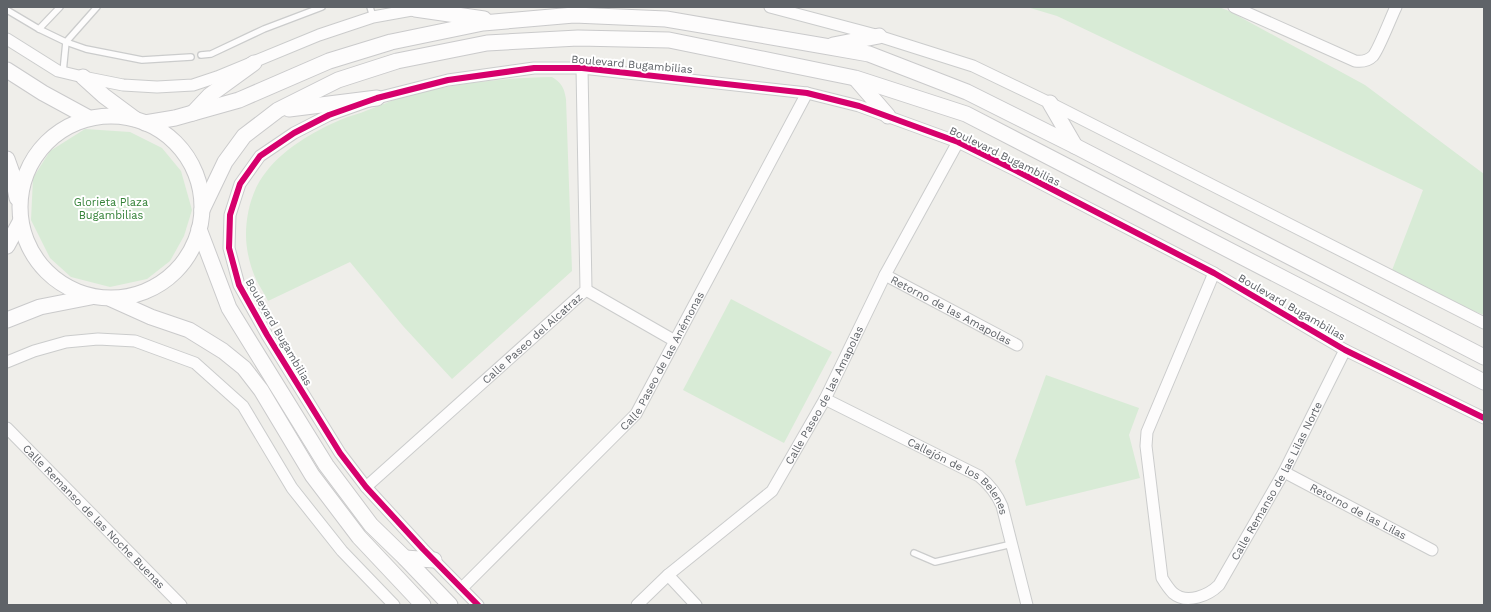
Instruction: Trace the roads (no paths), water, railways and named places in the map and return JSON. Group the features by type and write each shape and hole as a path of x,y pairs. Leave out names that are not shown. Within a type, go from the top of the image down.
{"street":[{"path":"770,7 879,36 973,66 1050,103 1484,323"},
{"path":"1234,7 1360,62 1365,61 1374,55 1396,7"},
{"path":"7,39 58,71 123,85 157,87 193,85 217,77 371,12 420,8 503,22"},
{"path":"7,246 16,216 22,184 31,161 46,142 66,127 89,118 112,116 140,121 193,113 239,100 329,61 391,42 483,24 574,15 666,19 869,54 967,92 1075,146 1484,357"},
{"path":"824,46 879,36"},
{"name":"Boulevard Bugambilias","path":"202,210 225,162 244,136 278,110 338,80 397,61 487,43 570,38 669,40 855,78 966,114 1484,382"},
{"path":"193,113 210,95 254,62"},
{"name":"Boulevard Bugambilias","path":"478,605 366,488 340,453 264,329 239,285 229,248 230,215 240,184 260,156 294,133 329,115 377,98 448,80 534,68 582,68 807,93 859,106 958,142 1214,273 1346,350 1484,418"},
{"name":"Calle Paseo del Alcatraz","path":"366,488 586,290 582,68"},
{"path":"7,70 43,93 89,118"},
{"path":"7,159 12,174 16,216 26,243 37,262 52,278 70,289 91,296 110,298 130,296 150,290 167,279 181,265 192,248 199,229 202,210 200,188 193,167 181,148 164,133 140,121 104,96 83,77"},
{"path":"855,78 888,116"},
{"name":"Calle Paseo de las Anémonas","path":"462,588 636,414 807,93"},
{"path":"278,110 377,98"},
{"path":"1050,103 1075,146"},
{"name":"Calle Paseo de las Amapolas","path":"637,605 668,576 772,491 825,399 885,275 958,142"},
{"path":"199,229 230,308 326,464 371,525 450,605"},
{"name":"Calle Remanso de las Lilas Norte","path":"1214,273 1147,432 1146,446 1162,578 1174,594 1186,598 1194,598 1208,594 1219,585 1284,472 1346,350"},
{"name":"Retorno de las Amapolas","path":"885,275 1017,345"},
{"path":"586,290 675,341"},
{"path":"7,320 40,307 91,296"},
{"path":"110,298 151,317 189,330 223,351 244,368 261,390 312,475 359,537 423,605"},
{"path":"7,362 34,351 66,342 98,339 135,341 195,362 243,406 292,488 342,551 394,605"},
{"name":"Callejón de los Belenes","path":"825,399 979,476 987,483 1002,506 1027,605"},
{"name":"Calle Remanso de las Noche Buenas","path":"7,428 181,605"},
{"name":"Retorno de las Lilas","path":"1284,472 1432,550"},
{"path":"405,558 434,560"},
{"path":"668,576 696,605"}],"lane":[{"path":"39,29 60,7"},
{"path":"63,72 66,42 97,7"},
{"path":"201,55 211,54 264,29 322,7"},
{"path":"7,10 39,29 66,42 86,49 142,60 191,57"},
{"path":"914,553 935,562 1012,544"}],"park label":[{"name":"Glorieta Plaza Bugambilias","path":"111,208"}]}
